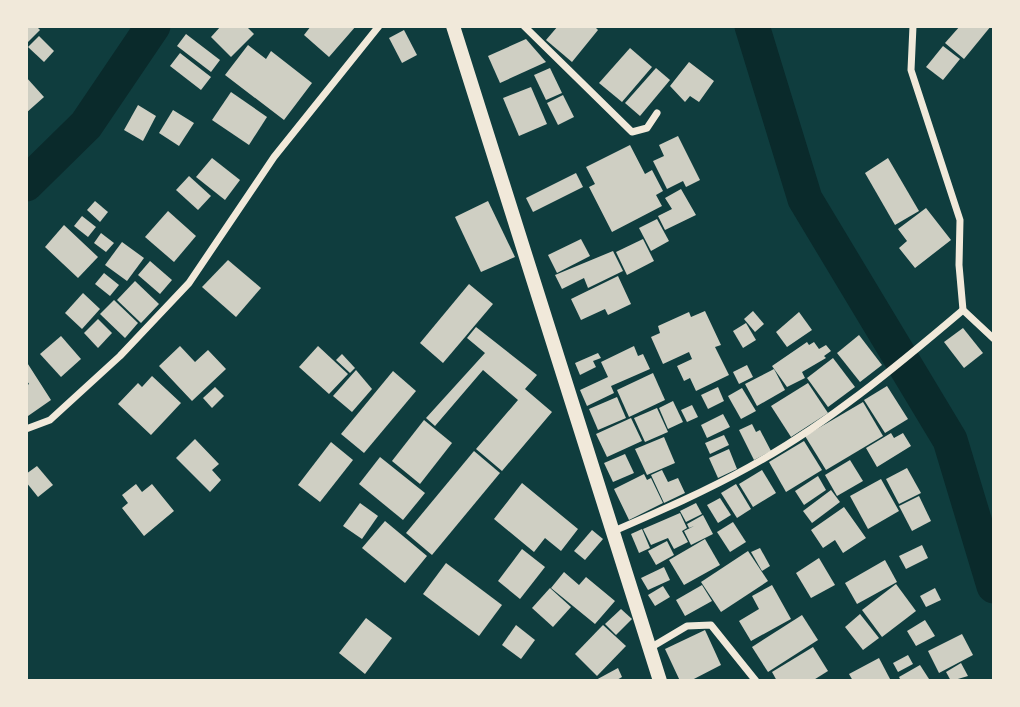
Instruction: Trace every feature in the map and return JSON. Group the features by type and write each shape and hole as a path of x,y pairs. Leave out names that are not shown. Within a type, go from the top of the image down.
{"main road":[{"path":"453,26 660,681"}],"street":[{"path":"26,429 50,420 120,356 189,283 274,158 379,26"},
{"path":"524,26 632,132 647,128 657,113"},
{"path":"913,26 911,70 960,220 959,265 963,310 994,339"},
{"path":"614,531 750,467 812,428 911,355 963,310"},
{"path":"649,649 687,626 711,625 756,681"}],"building":[{"path":"26,26 36,26 40,30 26,44"},
{"path":"221,26 246,26 254,34 231,57 211,37"},
{"path":"311,26 356,26 329,57 304,35"},
{"path":"558,26 594,26 598,30 572,62 546,40"},
{"path":"960,26 991,26 964,59 945,43"},
{"path":"404,30 417,55 402,63 389,38"},
{"path":"186,34 220,60 211,72 177,46"},
{"path":"39,36 54,51 44,62 28,47"},
{"path":"526,39 546,62 500,83 488,56"},
{"path":"248,45 266,59 271,51 312,83 284,120 225,75"},
{"path":"943,46 960,59 943,80 926,67"},
{"path":"630,48 652,67 622,102 599,83"},
{"path":"180,53 211,77 201,90 170,66"},
{"path":"689,62 714,81 699,102 690,96 685,102 670,86"},
{"path":"550,68 562,93 546,100 534,75"},
{"path":"656,68 670,80 640,116 625,103"},
{"path":"26,77 44,97 26,113"},
{"path":"531,87 547,124 519,136 503,98"},
{"path":"231,92 267,117 249,145 212,120"},
{"path":"563,95 574,117 558,125 547,103"},
{"path":"138,105 156,116 143,141 124,130"},
{"path":"173,110 194,123 179,146 159,133"},
{"path":"678,136 700,180 686,187 683,181 667,189 653,161 664,156 659,145"},
{"path":"630,145 645,174 652,170 663,191 656,195 662,206 612,232 589,187 595,184 586,167"},
{"path":"212,158 240,180 225,200 196,177"},
{"path":"888,158 919,211 895,225 865,173"},
{"path":"576,173 583,187 533,212 526,198"},
{"path":"189,176 211,196 198,210 176,190"},
{"path":"681,189 696,215 665,230 658,216 672,209 665,198"},
{"path":"95,201 108,212 100,222 87,210"},
{"path":"488,201 515,257 481,272 455,217"},
{"path":"926,208 951,240 915,268 899,248 907,241 898,229"},
{"path":"168,211 196,236 174,262 145,237"},
{"path":"82,216 96,227 88,237 74,226"},
{"path":"657,219 669,241 651,251 639,228"},
{"path":"64,225 98,257 78,278 45,247"},
{"path":"101,233 114,243 106,252 94,243"},
{"path":"581,239 590,256 557,273 548,255"},
{"path":"643,239 654,261 627,275 616,252"},
{"path":"122,242 144,258 127,281 105,265"},
{"path":"613,251 623,271 588,288 584,278 562,289 555,275"},
{"path":"228,260 261,288 236,317 202,287"},
{"path":"150,261 172,280 160,294 138,275"},
{"path":"104,273 119,285 110,296 95,284"},
{"path":"618,276 631,304 608,315 605,309 581,320 571,299"},
{"path":"135,281 159,304 141,323 117,300"},
{"path":"469,284 493,304 443,363 420,343"},
{"path":"83,293 100,309 82,329 65,313"},
{"path":"114,300 138,323 125,338 100,314"},
{"path":"705,311 721,345 715,347 729,375 696,391 690,378 684,381 677,366 692,359 689,352 663,364 651,337 660,333 658,326 689,312 691,317"},
{"path":"753,311 764,324 755,332 744,319"},
{"path":"799,312 812,330 787,347 776,332"},
{"path":"98,319 112,333 98,348 84,333"},
{"path":"746,323 756,340 743,348 733,331"},
{"path":"476,327 537,375 525,389 552,412 502,471 476,449 518,400 483,370 435,426 426,418 485,353 467,338"},
{"path":"963,328 983,353 964,368 944,342"},
{"path":"859,335 882,365 860,382 837,353"},
{"path":"61,336 81,359 61,377 40,354"},
{"path":"807,342 809,345 814,342 819,349 826,345 831,351 824,356 826,358 802,372 805,378 787,387 772,366"},
{"path":"180,346 195,362 208,350 226,369 192,401 159,366"},
{"path":"318,346 348,374 329,394 299,367"},
{"path":"634,346 638,356 643,354 650,369 611,386 614,393 587,406 580,390 608,377 601,362"},
{"path":"598,353 601,358 593,361 596,367 580,375 575,363"},
{"path":"342,354 355,368 350,373 336,360"},
{"path":"833,358 855,387 828,407 807,378"},
{"path":"26,361 51,400 28,416 26,386 29,384 26,379"},
{"path":"747,365 753,377 739,384 733,372"},
{"path":"774,369 785,390 757,406 745,384"},
{"path":"356,370 372,389 352,412 333,396"},
{"path":"393,371 416,391 364,453 341,434"},
{"path":"653,373 665,400 629,417 617,390"},
{"path":"152,376 181,403 151,435 118,404 138,383 142,387"},
{"path":"808,383 828,413 791,437 771,406"},
{"path":"887,386 908,419 885,433 864,400"},
{"path":"215,387 224,396 212,408 203,398"},
{"path":"718,387 724,401 708,409 701,395"},
{"path":"742,388 756,411 741,419 728,396"},
{"path":"617,397 626,418 598,430 589,409"},
{"path":"673,401 683,422 668,429 659,408"},
{"path":"863,402 883,436 826,470 805,436"},
{"path":"692,405 698,417 687,422 681,410"},
{"path":"657,408 668,432 645,442 634,418"},
{"path":"723,414 730,427 707,438 701,425"},
{"path":"631,418 642,441 607,457 596,434"},
{"path":"424,420 452,443 420,484 392,461"},
{"path":"752,424 756,432 760,430 771,451 754,460 739,430"},
{"path":"891,433 894,438 903,433 911,446 877,467 866,448"},
{"path":"724,435 729,445 710,454 705,443"},
{"path":"664,437 675,463 647,475 635,449"},
{"path":"195,439 219,464 212,470 221,480 210,492 176,458"},
{"path":"804,441 822,470 786,492 769,462"},
{"path":"331,442 353,460 320,502 298,485"},
{"path":"729,449 737,469 718,478 709,458"},
{"path":"474,451 500,473 432,555 406,533"},
{"path":"625,454 634,473 613,482 604,463"},
{"path":"380,457 425,493 403,520 359,484"},
{"path":"850,460 863,481 837,496 825,475"},
{"path":"37,466 53,485 38,497 26,482 26,474"},
{"path":"907,468 921,493 899,504 886,479"},
{"path":"662,470 668,482 678,478 685,493 664,503 651,475"},
{"path":"762,470 776,493 753,507 739,484"},
{"path":"644,474 647,480 651,478 663,503 629,520 614,489"},
{"path":"818,476 826,490 804,505 795,491"},
{"path":"881,479 899,511 868,529 850,496"},
{"path":"522,483 578,529 561,551 545,538 534,552 494,519"},
{"path":"136,484 142,492 152,484 174,511 144,536 122,508 128,503 122,495"},
{"path":"736,484 751,509 737,518 721,493"},
{"path":"831,490 840,502 812,523 803,511"},
{"path":"919,496 931,521 912,531 899,506"},
{"path":"720,498 731,515 718,523 707,505"},
{"path":"360,503 378,516 362,539 343,526"},
{"path":"696,503 702,514 686,522 680,511"},
{"path":"844,507 866,538 843,553 835,540 823,548 811,530"},
{"path":"680,513 687,528 682,531 688,542 674,549 668,538 651,545 643,529"},
{"path":"703,515 713,534 691,545 684,531 694,526 689,528 687,524"},
{"path":"385,521 427,556 405,583 362,548"},
{"path":"733,522 746,542 730,552 717,532"},
{"path":"642,529 650,548 639,553 631,534"},
{"path":"592,530 603,539 585,560 574,551"},
{"path":"705,539 720,565 684,585 669,560"},
{"path":"667,541 674,555 656,565 648,551"},
{"path":"922,545 928,558 906,569 899,556"},
{"path":"760,548 770,566 762,571 751,552"},
{"path":"522,549 545,567 520,599 498,581"},
{"path":"748,551 768,581 721,612 701,582"},
{"path":"819,558 835,585 811,598 796,573"},
{"path":"885,560 897,582 857,604 845,583"},
{"path":"446,563 502,605 479,636 423,594"},
{"path":"664,567 670,580 648,590 641,578"},
{"path":"564,572 579,585 586,577 615,601 595,624 551,588"},
{"path":"896,584 916,611 882,637 862,610"},
{"path":"702,585 712,601 685,616 676,600"},
{"path":"772,585 791,619 751,641 739,621 759,609 752,596"},
{"path":"663,586 670,597 655,606 648,595"},
{"path":"550,588 571,607 553,627 532,608"},
{"path":"935,588 941,600 926,607 920,596"},
{"path":"621,609 632,619 616,635 605,624"},
{"path":"860,614 879,638 863,650 845,627"},
{"path":"802,615 818,640 768,672 752,647"},
{"path":"366,618 392,638 365,674 339,653"},
{"path":"925,620 935,636 916,646 907,631"},
{"path":"516,625 535,640 521,659 502,645"},
{"path":"603,625 626,646 597,676 575,654"},
{"path":"705,630 721,665 690,681 680,681 665,649"},
{"path":"962,634 973,655 939,673 928,651"},
{"path":"813,647 828,671 812,681 777,681 772,672"},
{"path":"908,655 913,664 898,672 893,663"},
{"path":"879,658 890,679 853,681 849,674"},
{"path":"961,663 968,676 951,681 946,672"},
{"path":"920,665 929,679 901,681 899,677"},
{"path":"618,668 622,677 615,681 594,681"}],"waterway":[{"path":"26,184 86,125 153,26"},
{"path":"752,26 805,199 950,440 994,586"}]}
